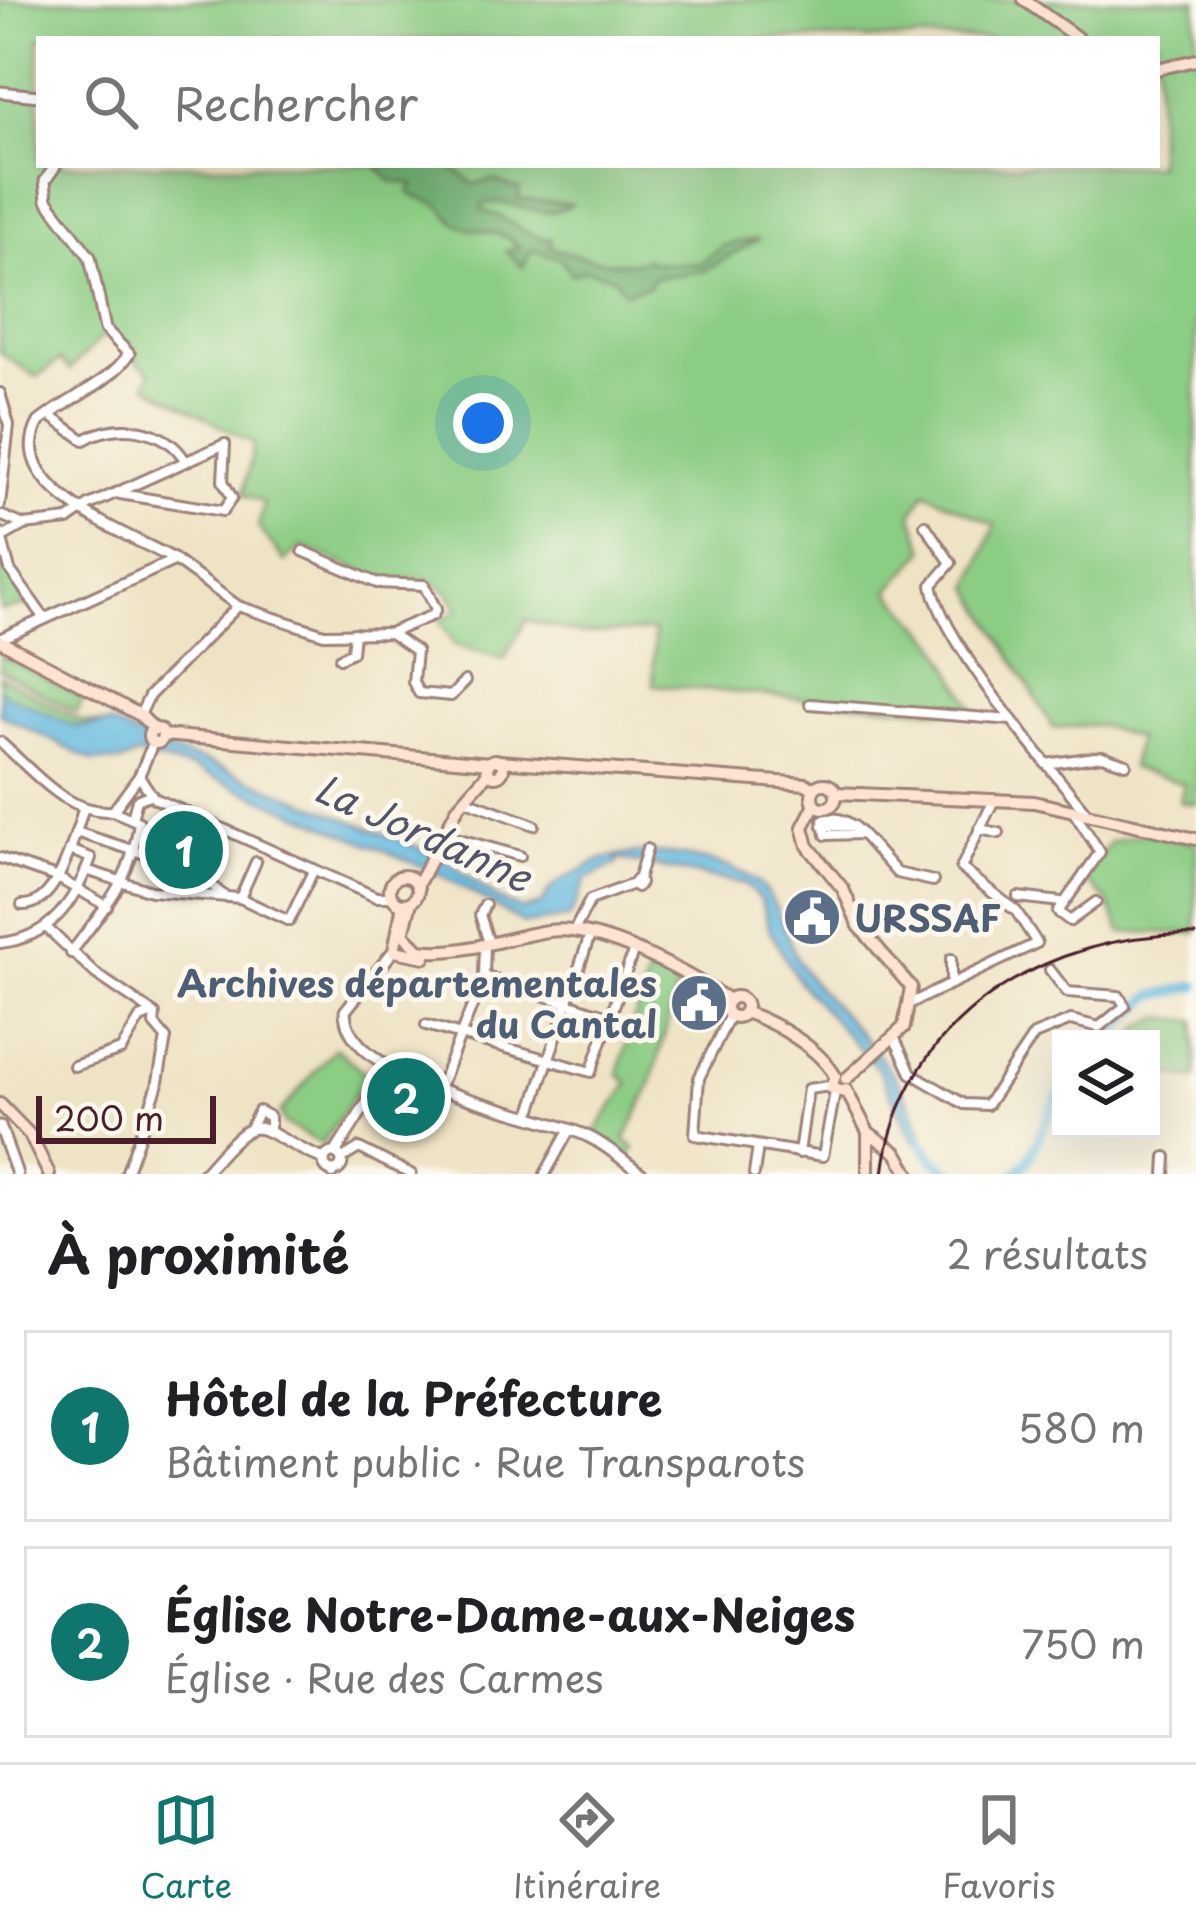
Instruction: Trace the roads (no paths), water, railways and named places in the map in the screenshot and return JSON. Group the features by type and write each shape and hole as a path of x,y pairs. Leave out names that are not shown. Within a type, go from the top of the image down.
{"main road":[{"path":"1024,0 1075,36"},
{"path":"1160,68 1196,60"},
{"path":"0,640 140,715 156,738 493,770 533,765 806,784 838,814"},
{"path":"487,944 440,958 394,951 402,901 422,881 452,825 493,770"},
{"path":"814,789 828,784 838,814"},
{"path":"839,1086 904,1027 913,1002 906,975 859,926 843,889 808,846 803,827 838,814 995,799 1071,808 1196,839"},
{"path":"422,881 400,877 391,885 402,901 403,934 411,945 430,952 574,931 590,934 685,972 729,1000 741,999 744,1012"},
{"path":"729,1000 730,1015 744,1012 805,1046 839,1086 868,1132 897,1153 909,1174"},
{"path":"839,1086 868,1151"},
{"path":"1,1106 38,1146 49,1174"},
{"path":"868,1132 868,1174"}],"street":[{"path":"0,92 36,96"},
{"path":"0,505 27,433 129,354 105,329 90,257 47,200 45,181 54,168"},
{"path":"2,395 18,457 32,485"},
{"path":"49,415 84,440 110,426 141,430 175,448 186,463"},
{"path":"43,616 10,571 0,535 24,525 73,517 119,494 225,444 223,481 232,498 223,512 119,494"},
{"path":"54,507 175,560 238,606 324,634 390,633 433,615 436,608 424,586 377,583 303,551"},
{"path":"0,514 24,525"},
{"path":"925,525 951,563 933,582 934,596 1012,720 1084,811"},
{"path":"0,640 43,616 175,560"},
{"path":"140,715 149,696 238,606"},
{"path":"340,658 352,652 354,633"},
{"path":"390,633 416,651 413,682 419,693 451,696 465,681"},
{"path":"810,704 1012,720"},
{"path":"133,815 156,738"},
{"path":"0,742 83,810 133,815 140,825 122,884 71,953"},
{"path":"1046,764 1102,756 1126,764"},
{"path":"141,780 149,795 262,855 314,869 376,897 402,901"},
{"path":"107,812 141,780"},
{"path":"137,800 149,795"},
{"path":"913,1002 1037,943 1016,911 962,870 995,799"},
{"path":"1071,808 1100,852 1058,912 1070,921 1096,902"},
{"path":"22,905 27,908 56,878 83,810"},
{"path":"838,814 823,826 838,814"},
{"path":"838,814 897,873 933,881"},
{"path":"452,825 534,825"},
{"path":"452,825 520,856"},
{"path":"980,829 999,833"},
{"path":"76,832 192,868 220,896"},
{"path":"574,931 590,900 638,878 646,849"},
{"path":"0,943 47,929 91,858 70,850"},
{"path":"240,898 262,855"},
{"path":"0,858 56,878 107,906"},
{"path":"86,870 122,884 240,898 289,923 314,869"},
{"path":"191,892 200,878"},
{"path":"46,892 65,905"},
{"path":"1018,897 1061,902"},
{"path":"439,1088 484,976 487,944 480,915 485,905"},
{"path":"47,929 71,953 153,1013 157,1030 166,1038 161,1073 126,1174"},
{"path":"403,934 345,1011 350,1034 389,1068 570,1129 642,1174"},
{"path":"530,1114 590,934"},
{"path":"426,1025 592,1072 633,952"},
{"path":"951,959 951,984"},
{"path":"889,1041 910,1073 964,1104 983,1106 994,1100 1034,1035 1064,1021 1099,1028 1126,1001 1066,992 1050,970"},
{"path":"484,976 610,1016"},
{"path":"74,1066 122,1051 140,1018 153,1013"},
{"path":"730,1015 701,1070 692,1128 695,1135 799,1153 823,1156 839,1086 808,1089 799,1153"},
{"path":"376,1084 377,1060"},
{"path":"336,1165 376,1084 389,1068"},
{"path":"251,1126 259,1111 270,1117 270,1129"},
{"path":"0,1126 17,1174"},
{"path":"206,1173 241,1130 251,1126 270,1129 336,1165"},
{"path":"545,1174 570,1129"},
{"path":"754,1174 758,1146"},
{"path":"336,1165 359,1148 411,1174"},
{"path":"1165,1174 1166,1157"}],"water":[{"path":"0,691 76,727 111,724 143,739 144,745 201,760 442,857 498,899 523,910 543,904 550,890 568,877 606,858 626,854 699,859 742,873 766,891 810,979 895,1078 919,1124 926,1151 913,1139 878,1069 799,982 770,931 761,901 745,884 618,859 616,865 586,879 570,918 524,924 442,875 193,769 138,755 123,762 93,761 0,714"}],"waterway":[{"name":"La Jordanne","path":"1114,1030 1152,996 1196,986"},
{"name":"La Jordanne","path":"1016,1174 1029,1159 1052,1109"},
{"name":"La Jordanne","path":"919,1139 934,1160 954,1174"}],"railway":[{"path":"883,1174 896,1119 919,1070 951,1029 991,994 1037,968 1088,949 1141,938 1196,935"}],"place":[{"name":"Hôtel de la Préfecture","path":"184,850"},
{"name":"URSSAF","path":"812,917"},
{"name":"Archives départementales du Cantal","path":"699,1003"},
{"name":"Église Notre-Dame-aux-Neiges","path":"406,1097"}]}
